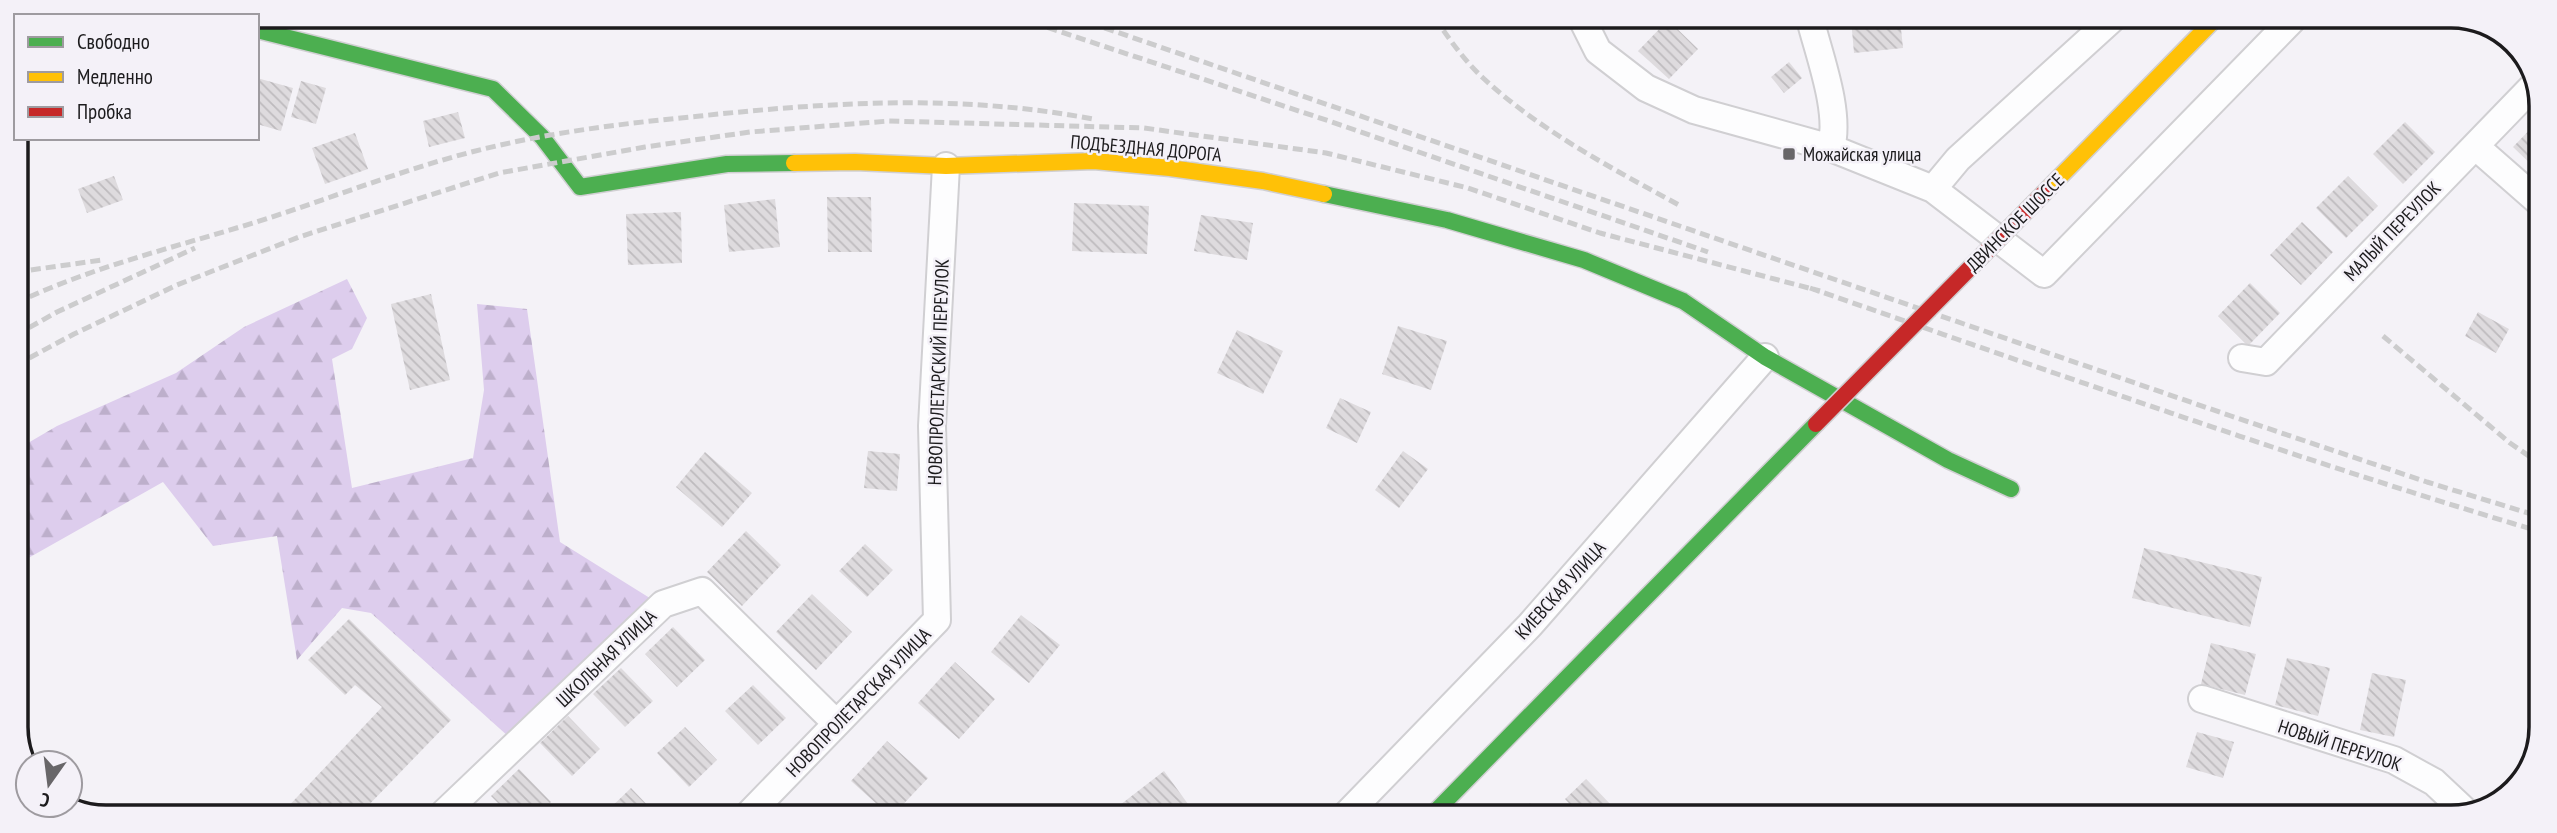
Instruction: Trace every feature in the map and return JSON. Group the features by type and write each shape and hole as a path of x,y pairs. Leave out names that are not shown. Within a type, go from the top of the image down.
{"street":[{"path":"1586,28 1598,51 1646,88 1694,110 1831,148 1933,189 2044,274 2284,28"},
{"path":"1812,28 1834,114 1835,133 1831,148"},
{"path":"1933,189 1958,159 2102,28"},
{"name":"ДВИНСКОЕ ШОССЕ","path":"1442,805 2206,28"},
{"name":"ПОДЪЕЗДНАЯ ДОРОГА","path":"259,30 493,89 542,137 580,187 727,164 855,162 946,166 1094,161 1170,167 1264,181 1447,220 1584,260 1683,301 1765,357 1948,460 2011,489"},
{"name":"МАЛЫЙ ПЕРЕУЛОК","path":"2242,358 2266,362 2528,91"},
{"path":"2475,146 2529,194"},
{"name":"НОВОПРОЛЕТАРСКИЙ ПЕРЕУЛОК","path":"937,620 932,426 946,166"},
{"name":"КИЕВСКАЯ УЛИЦА","path":"1356,805 1530,625 1765,357"},
{"name":"ШКОЛЬНАЯ УЛИЦА","path":"452,805 663,604 702,591 836,723"},
{"name":"НОВОПРОЛЕТАРСКАЯ УЛИЦА","path":"758,805 937,620"},
{"name":"НОВЫЙ ПЕРЕУЛОК","path":"2202,699 2394,760 2434,782 2457,804"}],"green space":[{"path":"347,279 367,318 352,349 332,359 352,488 473,458 484,390 477,304 527,309 560,542 653,600 509,737 371,613 342,608 297,660 277,536 213,546 163,482 28,558 28,443 57,426 176,373 244,327"}],"building":[{"path":"1660,28 1676,28 1698,49 1669,79 1638,51"},
{"path":"1852,28 1901,28 1903,48 1854,53"},
{"path":"1789,62 1802,78 1784,93 1771,77"},
{"path":"259,79 293,88 281,131 259,125"},
{"path":"301,81 326,88 316,124 291,117"},
{"path":"458,112 465,138 429,147 423,121"},
{"path":"2405,122 2435,152 2403,184 2373,154"},
{"path":"2529,130 2529,162 2513,147"},
{"path":"355,133 368,169 325,184 312,148"},
{"path":"114,176 123,200 87,213 78,189"},
{"path":"2348,176 2378,206 2346,238 2316,208"},
{"path":"827,197 871,197 872,252 828,252"},
{"path":"775,199 780,247 729,252 724,205"},
{"path":"1074,203 1149,206 1147,254 1072,251"},
{"path":"681,212 682,263 628,265 626,214"},
{"path":"1201,215 1253,223 1247,260 1194,251"},
{"path":"2302,222 2333,252 2301,285 2270,255"},
{"path":"2250,283 2280,313 2248,346 2218,316"},
{"path":"431,294 450,380 410,390 391,304"},
{"path":"2478,312 2509,329 2496,353 2465,336"},
{"path":"1398,326 1447,341 1431,390 1382,374"},
{"path":"1237,330 1283,351 1263,394 1217,373"},
{"path":"1340,398 1371,412 1357,443 1326,428"},
{"path":"868,451 900,454 897,491 864,488"},
{"path":"1403,451 1428,469 1399,508 1375,490"},
{"path":"705,452 752,493 722,527 676,487"},
{"path":"746,531 781,565 742,606 707,572"},
{"path":"865,544 893,570 867,597 839,571"},
{"path":"2144,548 2262,577 2250,627 2132,598"},
{"path":"812,594 852,632 816,670 776,632"},
{"path":"1021,615 1060,645 1029,683 991,652"},
{"path":"349,619 451,720 369,805 290,805 382,707 355,685 345,695 308,660"},
{"path":"673,627 705,660 677,687 645,654"},
{"path":"2211,643 2256,654 2245,695 2201,684"},
{"path":"2287,658 2330,668 2318,716 2275,705"},
{"path":"955,662 995,699 959,739 918,703"},
{"path":"621,668 653,701 625,727 593,694"},
{"path":"2372,673 2406,680 2394,737 2360,730"},
{"path":"753,685 786,718 758,745 725,711"},
{"path":"568,716 600,749 572,776 540,743"},
{"path":"685,727 717,760 689,787 657,753"},
{"path":"2197,732 2234,742 2223,778 2186,767"},
{"path":"887,741 928,778 902,805 878,805 851,781"},
{"path":"519,769 551,802 548,805 500,805 491,796"},
{"path":"1164,771 1188,804 1187,805 1120,805"},
{"path":"1586,779 1611,805 1571,805 1565,799"},
{"path":"631,788 647,805 613,805"}],"railway":[{"path":"1049,28 1708,252"},
{"path":"1105,28 2231,416 2529,513"},
{"path":"1442,28 1475,70 1527,114 1576,147 1679,205"},
{"path":"28,298 103,268 253,223 428,164 545,136 669,119 848,104 945,103 1044,111 1093,119"},
{"path":"28,359 177,285 299,237 499,173 645,147 750,132 889,121 1144,128 1326,153 1468,188 1600,233 1820,291"},
{"path":"28,328 195,248"},
{"path":"28,270 102,260"},
{"path":"1810,288 2264,444 2529,528"},
{"path":"2383,336 2529,456"}],"traffic: fast":[{"path":"259,30 493,89 542,137 580,187 727,164 794,163"},
{"path":"1324,194 1447,220 1584,260 1683,301 1765,357 1948,460 2011,489"},
{"path":"1442,805 1816,424"}],"traffic: slow":[{"path":"2044,193 2206,28"},
{"path":"794,163 855,162 946,166 1094,161 1263,181 1324,194"}],"traffic: jam":[{"path":"1816,424 2044,193"}],"place":[{"name":"Можайская улица","path":"1789,154"}]}
